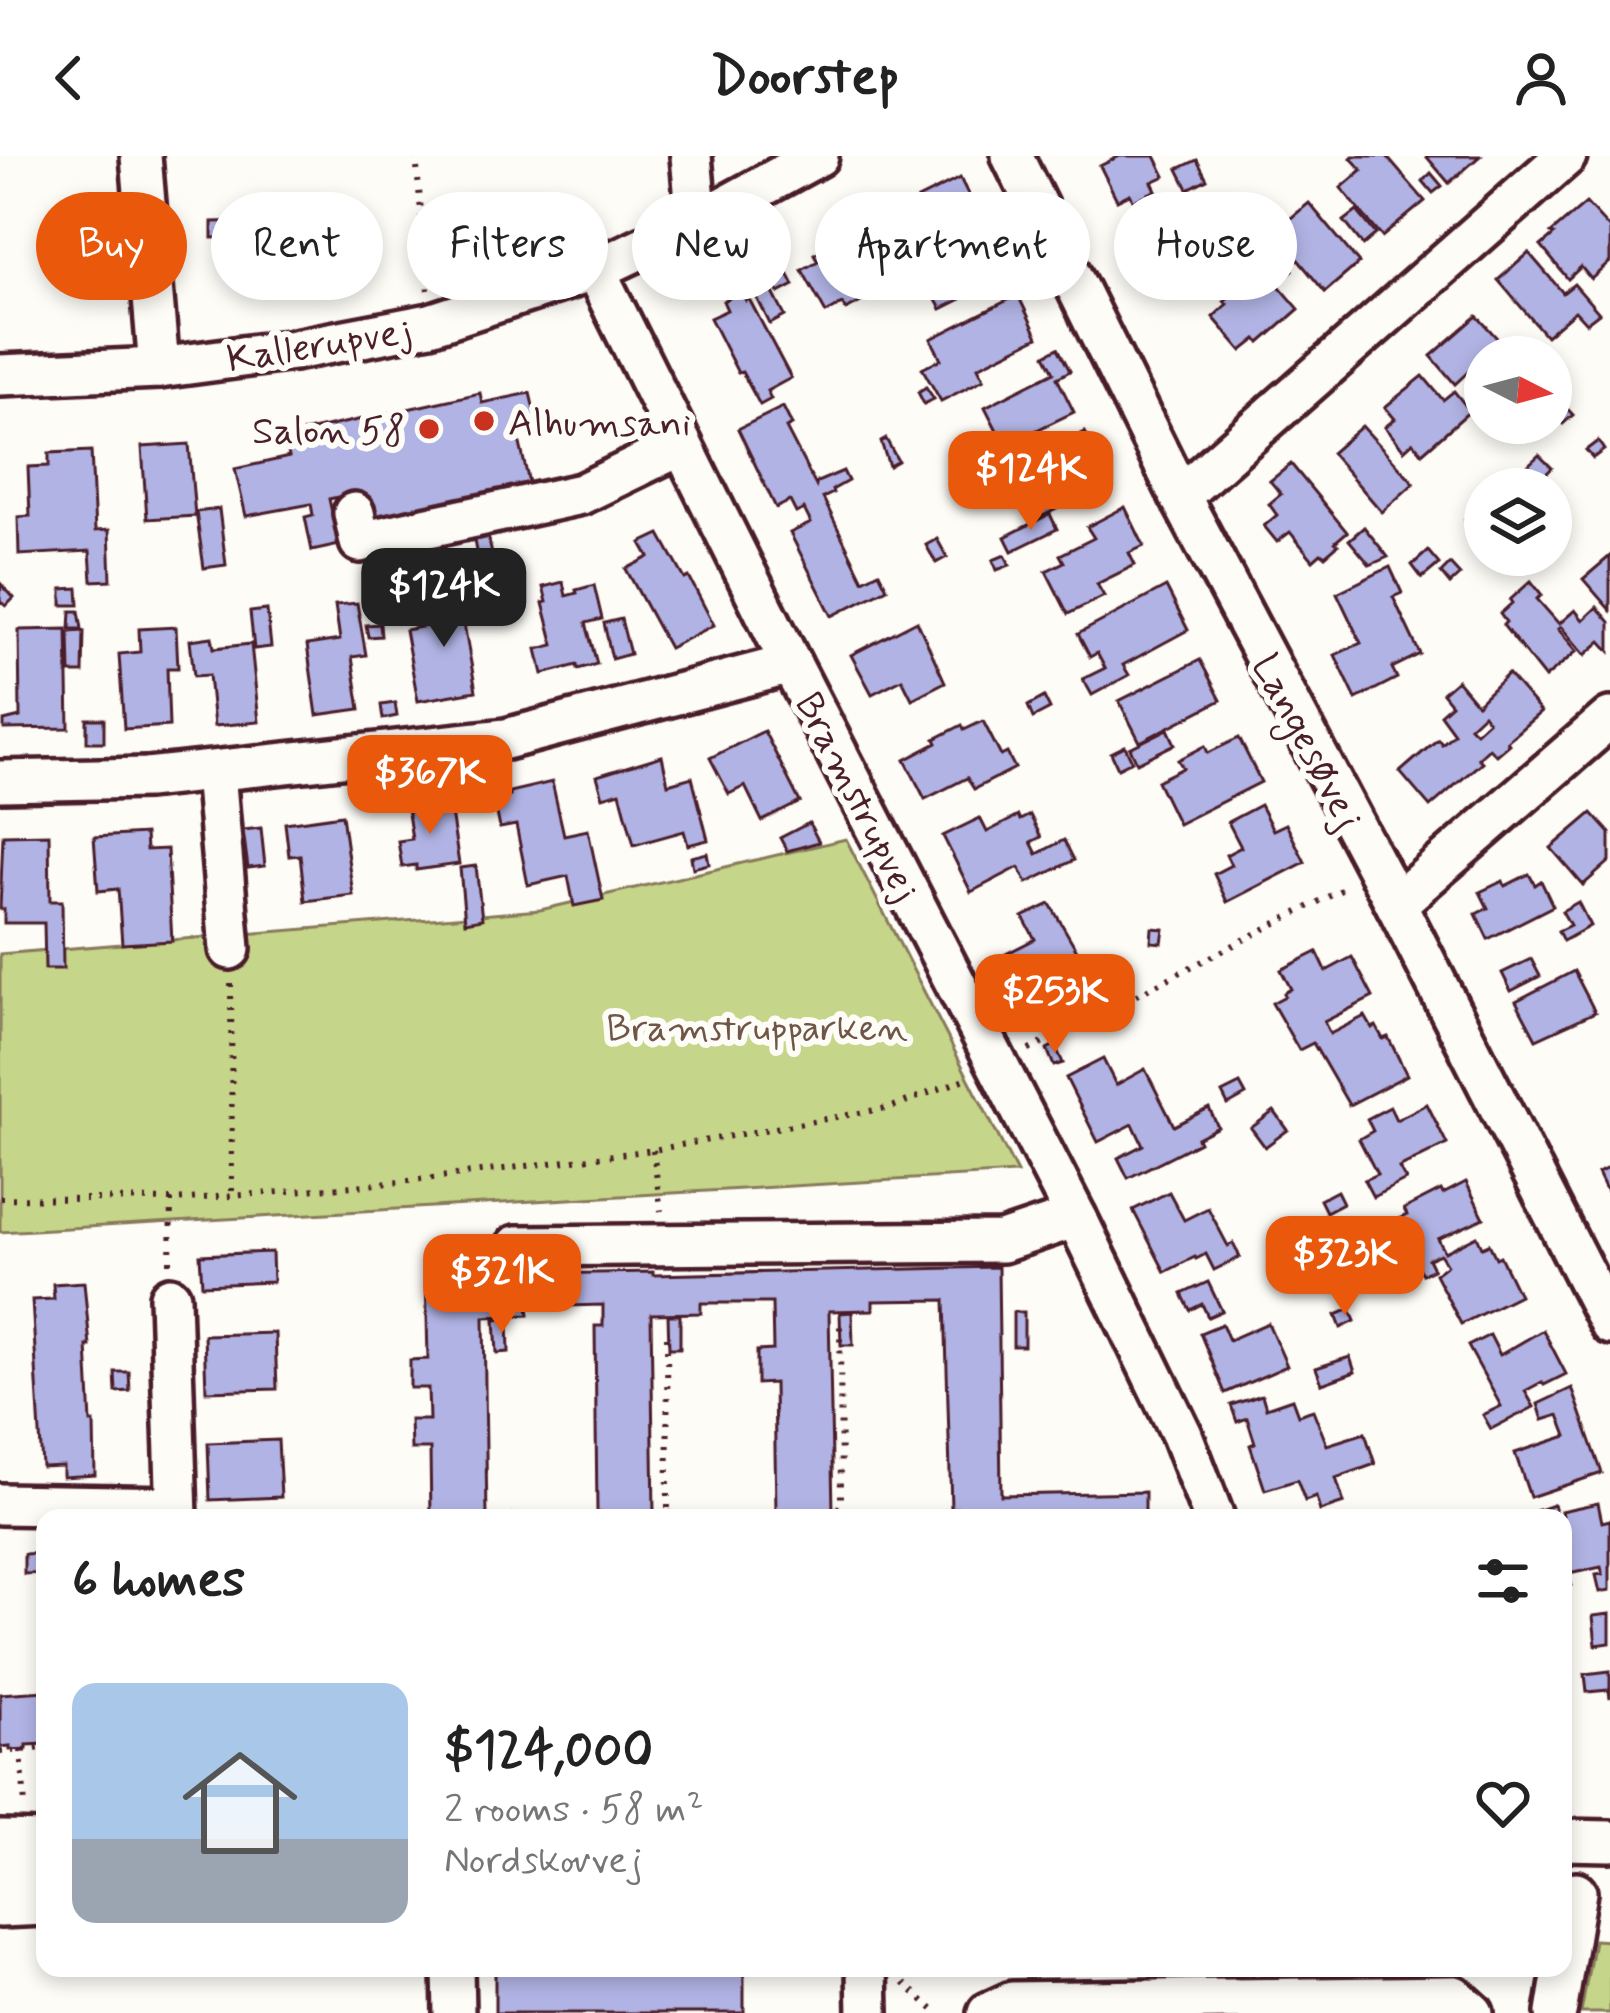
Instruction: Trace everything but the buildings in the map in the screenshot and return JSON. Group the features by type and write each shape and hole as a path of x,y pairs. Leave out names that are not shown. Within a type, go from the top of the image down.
{"street":[{"path":"141,156 159,368"},
{"path":"691,156 694,192"},
{"name":"Kallerupvej","path":"752,192 818,156"},
{"name":"Langesøvej","path":"1012,156 1180,496 1609,1319"},
{"path":"1180,496 1566,156"},
{"name":"Bramstrupvej","path":"608,294 791,664 1076,1216 1182,1435 1211,1509"},
{"name":"Kallerupvej","path":"0,375 159,368 294,350 430,324 504,300"},
{"path":"354,513 360,542 581,494 682,445"},
{"path":"0,781 147,778 506,740 791,664"},
{"path":"1387,888 1610,718"},
{"path":"215,772 230,949"},
{"path":"516,1246 1002,1242 1076,1216"},
{"path":"170,1297 177,1509"},
{"path":"0,1504 111,1509"},
{"path":"1572,1840 1610,1841"},
{"path":"0,1872 29,1848"},
{"path":"1572,1941 1583,1892"},
{"path":"0,1907 36,1905"},
{"path":"453,1977 454,2013"},
{"path":"867,1977 868,2013"},
{"path":"1556,2013 1564,1977"},
{"path":"988,2013 1012,2002 1454,1996 1473,2013"}],"path":[{"path":"416,156 430,324"},
{"path":"0,1198 170,1200 401,1181 653,1150 892,1107 997,1067 1387,888"},
{"path":"230,949 232,1196"},
{"path":"653,1150 665,1245"},
{"path":"170,1200 170,1297"},
{"path":"839,1509 840,1326"},
{"path":"666,1509 667,1332"},
{"path":"0,1752 36,1749"},
{"path":"21,1750 29,1848"},
{"path":"905,1983 937,2013"}],"green space":[{"name":"Bramstrupparken","path":"846,839 1017,1173 0,1232 0,954 540,910"},
{"path":"1594,1940 1610,1941 1610,2013 1581,2013"}],"place":[{"name":"Alhumsani","path":"484,421"},
{"name":"Salon 58","path":"429,429"}]}
